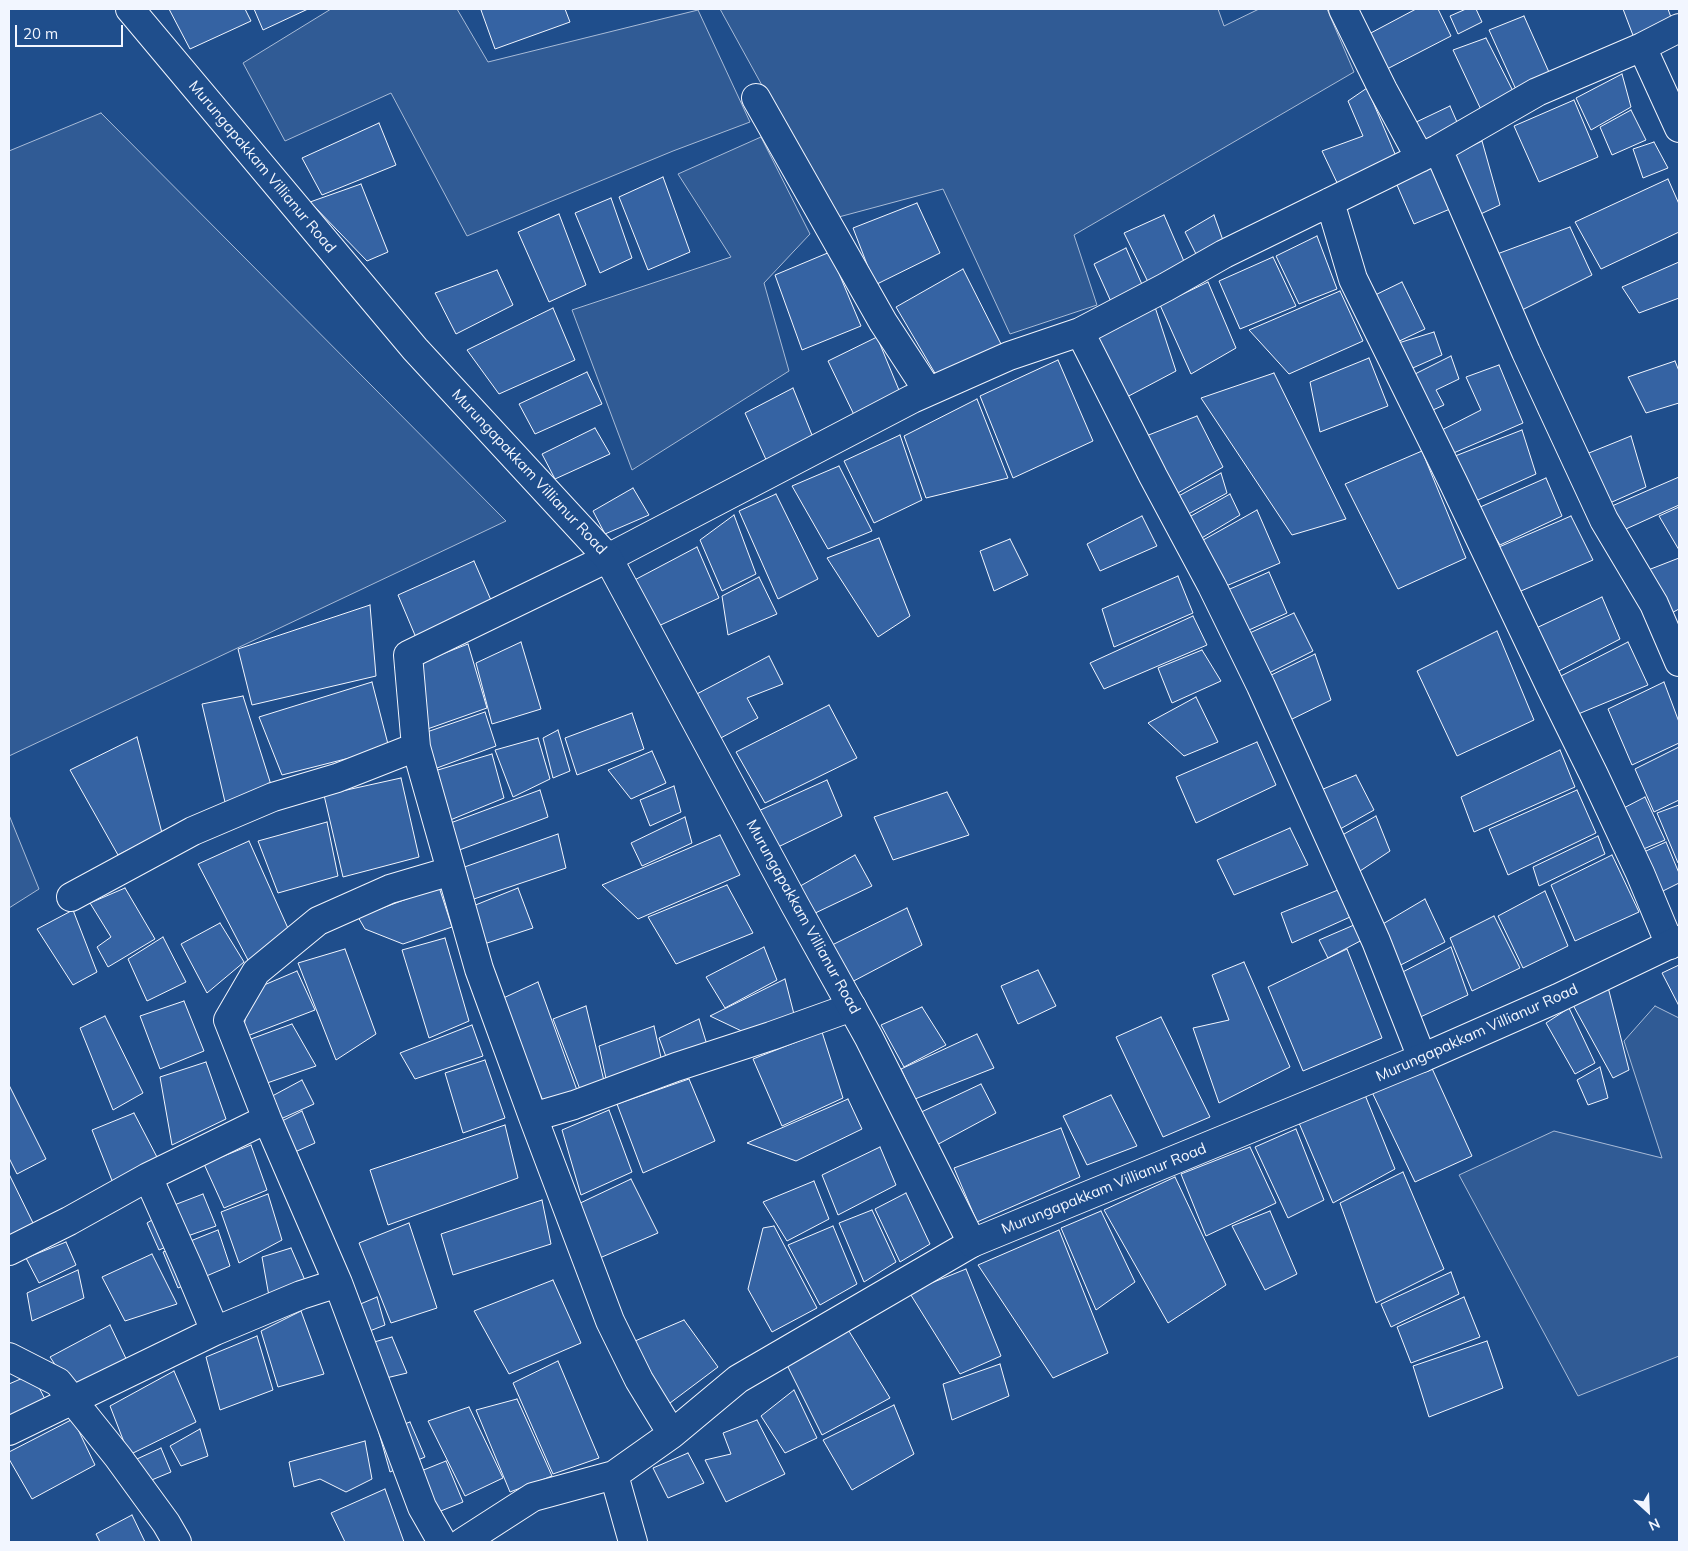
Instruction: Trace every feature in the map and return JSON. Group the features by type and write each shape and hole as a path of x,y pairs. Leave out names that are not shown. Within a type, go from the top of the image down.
{"street":[{"name":"Murungapakkam Villianur Road","path":"130,9 415,349 608,558 852,1007 972,1243 1422,1058 1558,998 1675,943"},
{"path":"1343,9 1384,90 1429,154 1526,352 1604,520 1654,604 1679,662"},
{"path":"672,1434 639,1380 610,1321 479,969 416,747 408,655 608,558 799,456 928,392 1009,356 1080,332 1224,254 1429,154 1537,92 1642,47 1679,28"},
{"path":"1642,47 1679,128"},
{"path":"756,98 883,322 928,392"},
{"path":"1330,202 1354,279 1459,493 1550,688 1675,943"},
{"path":"1080,332 1153,476 1212,586 1261,686 1376,941 1422,1058"},
{"path":"71,896 193,831 273,796 337,778 416,747"},
{"path":"442,1542 422,1507 338,1283 267,1120 228,1020 256,972 318,922 390,889 451,871"},
{"path":"533,1117 574,1105 676,1067 852,1007"},
{"path":"9,1251 69,1221 148,1177 267,1120"},
{"path":"148,1177 186,1260 215,1332"},
{"path":"463,1542 533,1497 614,1475 672,1434 738,1379 972,1243"},
{"path":"9,1431 215,1332 301,1295 338,1283"},
{"path":"9,1357 58,1382 124,1464 166,1523 177,1542"},
{"path":"614,1475 633,1542"}],"shaded area":[{"path":"331,9 457,9 488,62 698,10 750,122 673,151 467,236 391,93 285,141 243,63"},
{"path":"720,9 1218,9 1224,26 1259,9 1327,9 1354,72 1074,235 1097,305 1010,334 943,189 835,218"},
{"path":"101,113 506,521 9,756 9,151"},
{"path":"761,137 810,234 764,283 789,371 632,470 572,310 731,257 678,174"},
{"path":"9,815 39,889 9,908"},
{"path":"1655,1006 1679,1018 1679,1356 1578,1396 1459,1175 1554,1131 1662,1158 1624,1041"}],"building":[{"path":"169,9 245,9 251,21 190,49"},
{"path":"254,9 308,9 263,30"},
{"path":"565,9 570,22 495,49 481,10"},
{"path":"1416,9 1438,9 1451,36 1387,69 1367,35"},
{"path":"1466,9 1476,9 1482,22 1458,34 1450,16"},
{"path":"1623,9 1668,9 1673,23 1634,38"},
{"path":"1524,16 1552,79 1518,94 1489,30"},
{"path":"1486,38 1516,97 1484,116 1453,50"},
{"path":"1622,74 1631,107 1591,130 1576,98"},
{"path":"1367,88 1398,161 1340,189 1322,151 1363,136 1348,101"},
{"path":"1574,100 1598,157 1539,182 1514,126"},
{"path":"1450,106 1460,129 1424,147 1412,124"},
{"path":"1631,110 1646,140 1612,155 1600,127"},
{"path":"379,123 396,165 322,195 302,158"},
{"path":"1482,141 1500,205 1472,218 1446,159"},
{"path":"1654,142 1668,168 1643,178 1633,149"},
{"path":"1435,165 1450,209 1414,224 1397,185"},
{"path":"663,177 690,252 648,270 619,197"},
{"path":"1668,179 1679,204 1679,232 1601,269 1575,222"},
{"path":"361,184 388,252 367,261 310,202"},
{"path":"611,198 632,258 600,273 575,213"},
{"path":"917,203 940,253 875,285 853,228"},
{"path":"559,214 586,285 549,302 518,232"},
{"path":"1164,215 1186,266 1149,284 1124,233"},
{"path":"1214,215 1225,246 1199,260 1185,232"},
{"path":"1570,227 1592,275 1514,314 1489,257"},
{"path":"1317,236 1337,289 1299,304 1276,256"},
{"path":"1126,248 1144,289 1112,304 1094,264"},
{"path":"830,252 861,326 802,350 775,275"},
{"path":"1273,257 1296,306 1240,329 1219,281"},
{"path":"1679,262 1679,298 1639,313 1622,287"},
{"path":"963,269 1002,346 936,375 896,307"},
{"path":"497,270 513,305 456,334 435,293"},
{"path":"1208,282 1236,348 1191,374 1160,305"},
{"path":"1402,282 1425,329 1393,344 1369,298"},
{"path":"1340,291 1363,341 1289,374 1249,330"},
{"path":"1155,307 1176,371 1123,399 1091,337"},
{"path":"553,308 575,360 499,394 467,350"},
{"path":"1434,332 1442,355 1406,371 1392,345"},
{"path":"877,337 901,395 856,419 828,361"},
{"path":"1451,356 1459,379 1436,390 1444,405 1424,414 1407,378"},
{"path":"1369,358 1388,406 1320,432 1310,382"},
{"path":"1058,360 1093,441 1013,478 980,396"},
{"path":"1675,361 1679,371 1679,403 1646,413 1628,377"},
{"path":"1499,365 1523,423 1449,455 1434,434 1481,410 1466,377"},
{"path":"587,372 602,404 535,434 519,404"},
{"path":"1274,373 1346,519 1292,535 1201,398"},
{"path":"793,388 814,440 768,464 745,413"},
{"path":"977,399 1008,478 926,498 904,436"},
{"path":"1197,416 1223,467 1171,497 1141,438"},
{"path":"595,428 610,454 555,479 542,454"},
{"path":"1522,430 1536,474 1471,503 1450,458"},
{"path":"900,435 922,500 874,523 844,461"},
{"path":"1631,436 1646,487 1603,506 1579,457"},
{"path":"1422,451 1466,558 1398,589 1345,484"},
{"path":"839,466 872,531 828,549 792,486"},
{"path":"1221,473 1227,493 1181,518 1173,499"},
{"path":"1679,477 1679,505 1617,533 1605,509"},
{"path":"1546,478 1562,516 1500,545 1478,508"},
{"path":"633,488 649,515 605,534 593,511"},
{"path":"776,494 818,579 778,599 739,511"},
{"path":"1230,494 1240,515 1195,542 1184,520"},
{"path":"1679,507 1679,550 1659,516"},
{"path":"1257,510 1280,563 1219,589 1196,544"},
{"path":"734,515 756,574 722,591 700,540"},
{"path":"1142,516 1157,546 1100,571 1087,544"},
{"path":"1571,516 1593,560 1514,594 1492,550"},
{"path":"879,538 910,616 878,637 827,558"},
{"path":"1010,539 1028,575 994,591 980,551"},
{"path":"697,547 719,598 652,629 627,584"},
{"path":"1679,558 1679,609 1664,617 1643,572"},
{"path":"474,561 494,607 417,640 398,595"},
{"path":"1269,572 1287,613 1240,634 1223,592"},
{"path":"1178,576 1193,613 1114,647 1102,609"},
{"path":"759,577 777,614 728,635 722,596"},
{"path":"1602,597 1620,639 1553,674 1532,630"},
{"path":"370,605 376,676 252,705 238,649"},
{"path":"1294,613 1313,651 1261,677 1243,636"},
{"path":"1193,616 1207,645 1104,689 1090,663"},
{"path":"1497,631 1534,720 1457,756 1417,671"},
{"path":"521,642 541,709 492,724 476,663"},
{"path":"1628,642 1648,685 1571,717 1555,679"},
{"path":"468,644 487,708 419,732 414,665"},
{"path":"1202,650 1221,681 1172,703 1158,668"},
{"path":"1315,654 1331,700 1284,723 1263,679"},
{"path":"769,656 783,684 747,698 758,718 717,740 693,696"},
{"path":"372,682 389,748 282,775 259,717"},
{"path":"1664,682 1679,722 1679,743 1632,765 1608,709"},
{"path":"243,696 272,788 225,802 202,704"},
{"path":"1196,697 1218,742 1184,756 1148,723"},
{"path":"829,705 857,758 765,803 736,752"},
{"path":"485,712 496,746 429,771 421,734"},
{"path":"632,713 644,749 577,775 565,738"},
{"path":"558,730 570,771 553,778 543,738"},
{"path":"137,737 162,833 118,855 70,770"},
{"path":"538,738 550,779 513,797 495,750"},
{"path":"1257,742 1276,785 1196,823 1176,777"},
{"path":"1679,747 1679,800 1654,812 1635,769"},
{"path":"1560,750 1575,787 1474,832 1461,797"},
{"path":"652,751 666,783 631,799 608,770"},
{"path":"492,754 504,798 443,823 431,772"},
{"path":"1356,775 1374,810 1333,833 1314,793"},
{"path":"401,778 419,857 343,877 324,795"},
{"path":"827,780 842,816 776,848 756,812"},
{"path":"674,786 681,812 650,826 640,800"},
{"path":"540,790 548,817 454,852 445,825"},
{"path":"1577,790 1596,833 1508,875 1489,829"},
{"path":"947,792 969,835 893,860 874,817"},
{"path":"1645,797 1665,840 1634,853 1616,812"},
{"path":"1679,805 1679,863 1678,863 1657,813"},
{"path":"1376,816 1390,851 1354,875 1337,838"},
{"path":"685,817 692,843 642,866 631,843"},
{"path":"327,822 338,876 278,893 258,841"},
{"path":"1290,828 1308,865 1234,895 1217,860"},
{"path":"558,834 566,868 465,902 456,870"},
{"path":"720,835 740,875 638,919 602,885"},
{"path":"1598,836 1605,854 1539,886 1533,867"},
{"path":"249,841 291,935 249,962 198,864"},
{"path":"1666,842 1679,873 1679,883 1653,896 1635,856"},
{"path":"855,855 872,886 809,916 795,889"},
{"path":"1612,855 1639,912 1575,941 1551,885"},
{"path":"727,885 753,933 676,964 648,917"},
{"path":"439,887 452,927 403,944 365,929 358,917"},
{"path":"125,888 155,939 108,967 97,947 111,937 90,903"},
{"path":"518,888 533,928 481,945 468,908"},
{"path":"1338,890 1350,917 1292,943 1281,913"},
{"path":"1545,891 1568,946 1523,968 1498,916"},
{"path":"1425,899 1445,942 1395,968 1376,928"},
{"path":"907,908 922,945 848,984 826,948"},
{"path":"73,910 97,972 73,985 37,929"},
{"path":"1494,916 1520,968 1472,991 1450,938"},
{"path":"220,923 244,962 207,993 181,944"},
{"path":"1354,925 1364,939 1328,958 1319,940"},
{"path":"163,937 186,982 147,1001 128,959"},
{"path":"445,938 469,1021 429,1038 402,950"},
{"path":"764,947 777,980 725,1008 706,977"},
{"path":"1451,947 1468,995 1416,1019 1395,976"},
{"path":"345,949 376,1034 336,1060 298,963"},
{"path":"1347,949 1382,1038 1303,1071 1268,987"},
{"path":"1244,962 1290,1067 1219,1103 1193,1028 1229,1020 1212,975"},
{"path":"1679,965 1679,1006 1662,973"},
{"path":"1038,970 1056,1006 1018,1024 1001,986"},
{"path":"297,971 315,1010 242,1038 250,991"},
{"path":"785,979 795,1018 750,1035 710,1016"},
{"path":"538,982 578,1093 544,1103 499,1000"},
{"path":"1608,987 1629,1070 1613,1078 1573,1005"},
{"path":"184,1001 204,1051 160,1069 140,1016"},
{"path":"586,1006 605,1085 581,1092 553,1019"},
{"path":"922,1007 946,1045 904,1067 881,1025"},
{"path":"1569,1008 1595,1063 1575,1074 1546,1023"},
{"path":"105,1016 143,1093 113,1110 80,1028"},
{"path":"1161,1017 1210,1117 1163,1137 1116,1037"},
{"path":"699,1019 708,1048 668,1062 659,1038"},
{"path":"292,1024 316,1066 244,1091 226,1048"},
{"path":"472,1025 483,1056 415,1079 400,1053"},
{"path":"654,1026 662,1062 607,1083 599,1046"},
{"path":"822,1032 843,1098 782,1126 753,1059"},
{"path":"977,1034 994,1068 915,1099 901,1069"},
{"path":"485,1060 505,1118 463,1133 445,1073"},
{"path":"206,1062 226,1119 172,1145 160,1077"},
{"path":"1430,1064 1472,1156 1415,1182 1370,1088"},
{"path":"1600,1067 1608,1098 1588,1105 1577,1080"},
{"path":"689,1079 715,1141 643,1173 617,1104"},
{"path":"302,1080 314,1104 274,1122 263,1101"},
{"path":"981,1084 996,1113 931,1148 915,1115"},
{"path":"9,1085 46,1159 17,1174 9,1158"},
{"path":"1363,1090 1395,1169 1333,1203 1299,1123"},
{"path":"1111,1095 1137,1146 1087,1165 1063,1116"},
{"path":"848,1099 862,1129 796,1161 747,1143"},
{"path":"609,1110 632,1172 581,1195 562,1130"},
{"path":"302,1111 315,1143 286,1156 272,1126"},
{"path":"134,1113 158,1159 113,1183 92,1130"},
{"path":"505,1125 518,1178 388,1225 370,1170"},
{"path":"1061,1128 1080,1177 977,1222 954,1168"},
{"path":"1296,1129 1324,1200 1288,1218 1255,1147"},
{"path":"251,1145 267,1190 224,1208 204,1164"},
{"path":"880,1147 896,1185 838,1215 822,1175"},
{"path":"1250,1147 1276,1203 1206,1236 1181,1174"},
{"path":"1403,1172 1444,1269 1376,1303 1340,1203"},
{"path":"9,1174 33,1223 9,1236"},
{"path":"1175,1177 1226,1285 1168,1323 1104,1210"},
{"path":"631,1179 658,1233 595,1260 574,1206"},
{"path":"814,1181 829,1219 787,1241 763,1202"},
{"path":"906,1193 930,1244 900,1262 875,1209"},
{"path":"203,1194 216,1226 182,1238 169,1207"},
{"path":"268,1194 282,1240 239,1263 221,1212"},
{"path":"542,1200 551,1244 453,1275 441,1234"},
{"path":"872,1210 896,1262 864,1282 839,1223"},
{"path":"1101,1211 1135,1282 1096,1310 1061,1228"},
{"path":"1270,1211 1297,1274 1265,1290 1232,1226"},
{"path":"162,1214 175,1243 159,1250 147,1223"},
{"path":"409,1223 437,1308 391,1323 359,1243"},
{"path":"774,1226 817,1308 772,1332 748,1289 763,1228"},
{"path":"833,1226 857,1284 820,1305 788,1245"},
{"path":"218,1230 230,1266 178,1288 163,1252"},
{"path":"1059,1230 1108,1353 1053,1378 978,1265"},
{"path":"66,1242 76,1265 39,1283 26,1258"},
{"path":"291,1248 307,1285 270,1302 262,1257"},
{"path":"152,1254 177,1304 125,1321 102,1277"},
{"path":"966,1269 1001,1356 960,1374 909,1292"},
{"path":"78,1270 84,1298 32,1321 27,1293"},
{"path":"1451,1272 1459,1294 1391,1327 1381,1304"},
{"path":"553,1280 581,1343 509,1374 474,1311"},
{"path":"377,1297 385,1325 362,1334 351,1308"},
{"path":"1464,1297 1480,1337 1411,1363 1397,1327"},
{"path":"301,1311 324,1374 278,1387 261,1331"},
{"path":"684,1320 718,1367 662,1409 628,1344"},
{"path":"844,1323 890,1398 822,1435 787,1365"},
{"path":"110,1325 130,1367 71,1389 50,1357"},
{"path":"257,1336 273,1390 220,1410 206,1357"},
{"path":"392,1337 407,1373 361,1384 349,1349"},
{"path":"1487,1341 1503,1388 1429,1417 1413,1366"},
{"path":"558,1361 599,1458 553,1474 513,1383"},
{"path":"1000,1364 1009,1396 952,1420 943,1384"},
{"path":"174,1371 196,1422 129,1455 110,1406"},
{"path":"32,1374 48,1405 9,1425 9,1384"},
{"path":"794,1390 817,1438 785,1453 761,1416"},
{"path":"517,1399 552,1476 510,1492 476,1410"},
{"path":"894,1405 914,1454 852,1490 823,1440"},
{"path":"469,1407 503,1478 465,1496 428,1421"},
{"path":"73,1419 95,1465 32,1499 9,1459 9,1452"},
{"path":"757,1420 785,1474 726,1502 705,1460 731,1454 723,1433"},
{"path":"410,1422 425,1457 390,1472 379,1433"},
{"path":"200,1429 208,1456 181,1466 170,1446"},
{"path":"365,1441 372,1479 346,1492 320,1479 294,1487 289,1462"},
{"path":"161,1448 171,1472 125,1491 115,1469"},
{"path":"688,1453 704,1483 668,1498 653,1468"},
{"path":"446,1461 463,1502 431,1515 411,1475"},
{"path":"385,1489 404,1542 345,1542 331,1513"},
{"path":"132,1515 145,1542 100,1542 96,1534"}]}
